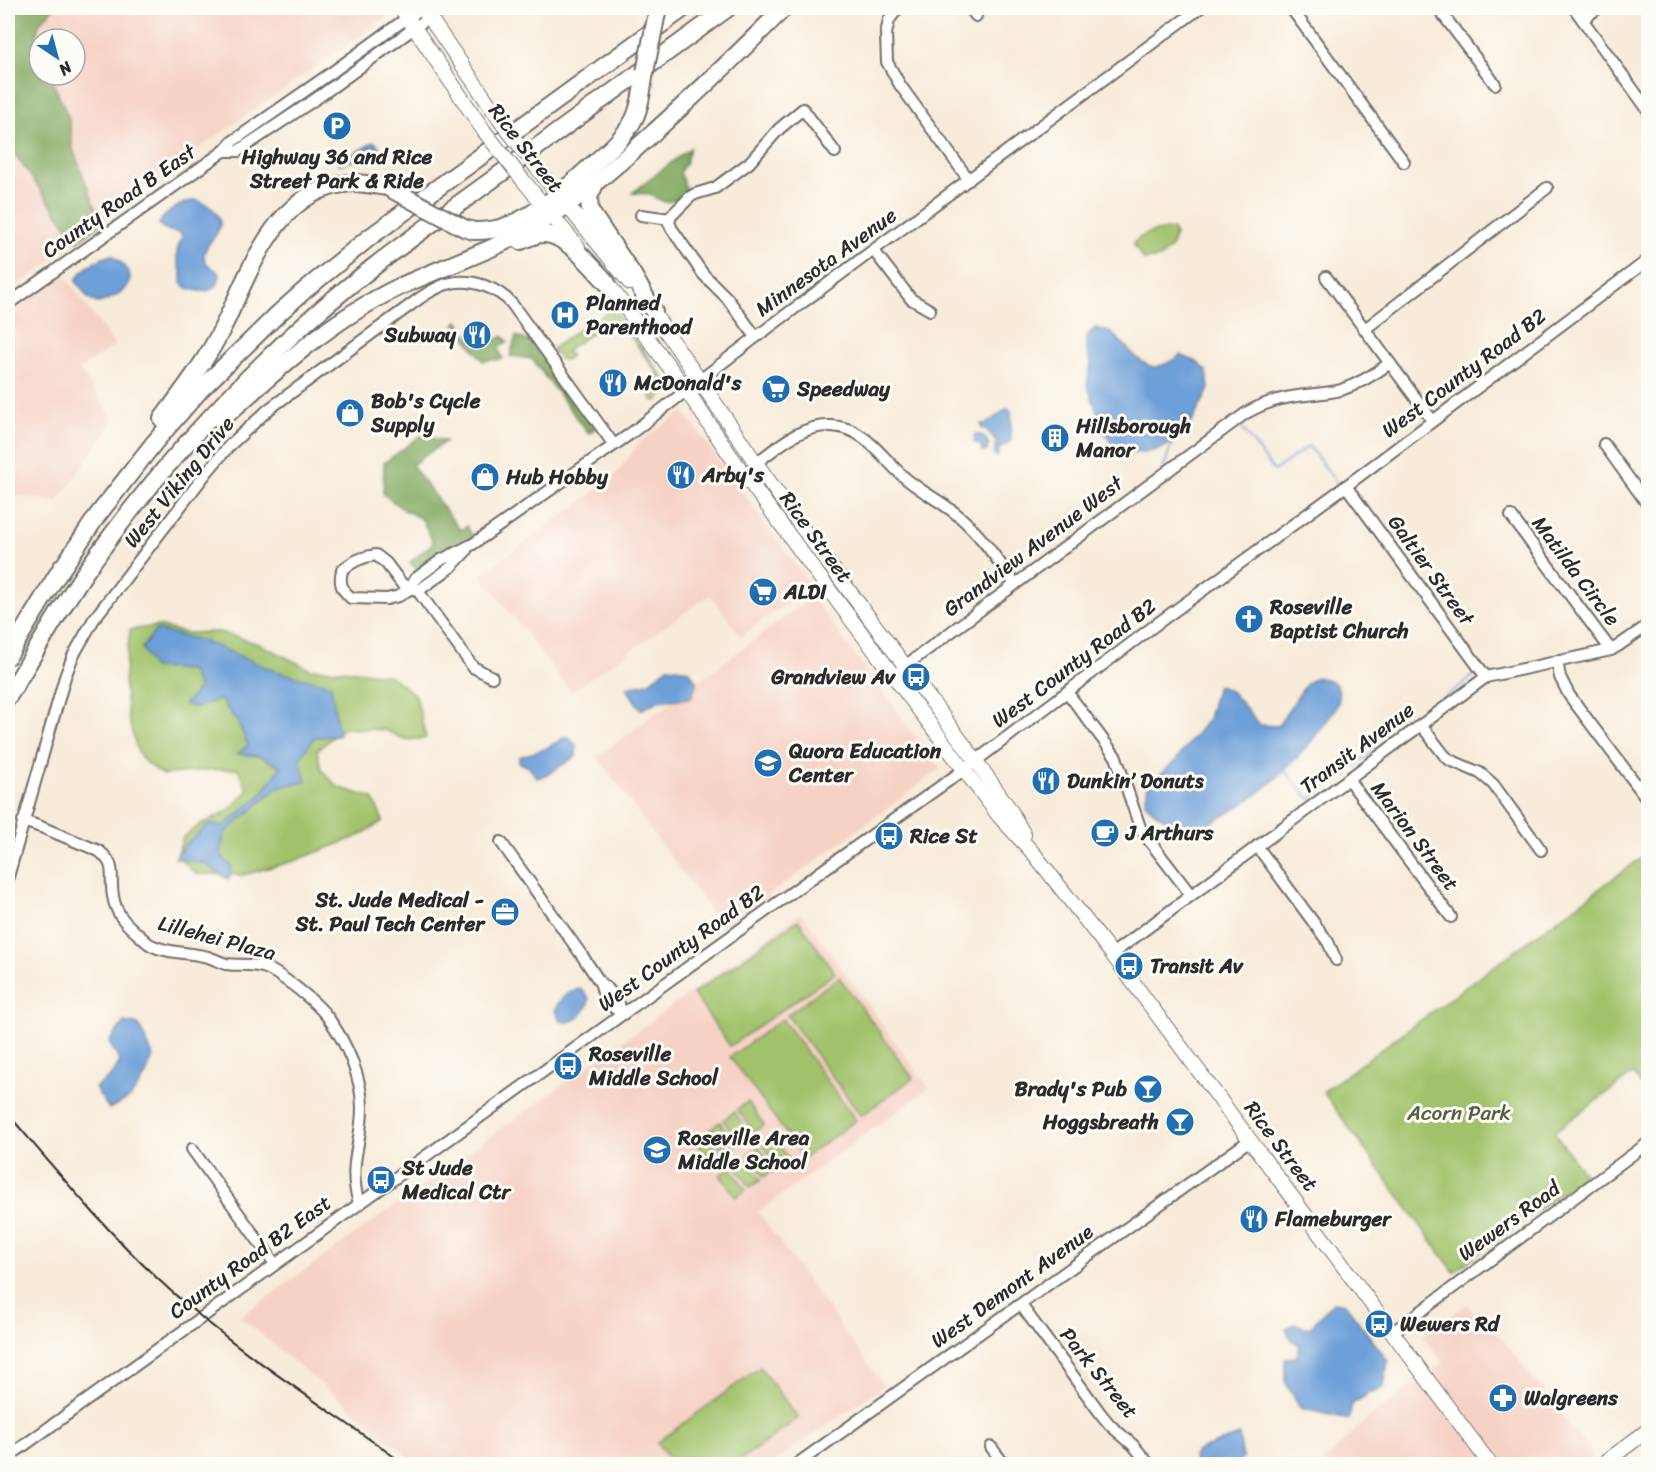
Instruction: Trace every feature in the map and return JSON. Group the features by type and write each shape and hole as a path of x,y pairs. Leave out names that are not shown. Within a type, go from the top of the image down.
{"highway":[{"path":"147,491 261,384 318,337 392,291 529,230 547,211 563,199 613,147 633,121 638,110 658,8"},
{"path":"57,576 97,516 154,443 210,381 287,305 370,237 684,8"},
{"path":"8,697 88,568 147,491 227,399 288,339 395,251 728,8"},
{"path":"563,199 596,183 680,110 784,8"},
{"path":"8,656 102,500 207,355 223,328 260,252 276,225 288,211 318,191 335,185 352,183 387,187 464,228 474,231 496,229 547,211"},
{"path":"596,183 589,197 590,211 633,275 654,312"},
{"path":"471,257 544,234 560,240 579,254 607,283"}],"main road":[{"name":"Rice Street","path":"425,11 500,120 654,312 756,463 906,666 971,765"},
{"name":"Rice Street","path":"407,18 484,131 607,283 841,606 894,675 1009,808 1035,855 1112,954 1490,1464"},
{"path":"1603,1464 1648,1430"}],"street":[{"name":"County Road B East","path":"8,304 224,152 232,141 332,74 407,18 442,8"},
{"path":"898,8 889,20 886,34 887,62 900,85 969,180"},
{"name":"Minnesota Avenue","path":"414,590 415,579 441,560 473,544 614,445 1200,8"},
{"path":"1291,8 1404,162"},
{"path":"1438,8 1495,84"},
{"path":"1574,8 1648,110"},
{"path":"1583,19 1598,8"},
{"path":"756,338 727,298 703,274 672,229 670,219 673,213 690,197 715,188 749,163 779,129 803,109 835,152"},
{"path":"1365,329 1547,188"},
{"path":"641,215 670,219"},
{"path":"874,251 911,299 930,310"},
{"name":"West County Road B2","path":"517,1090 971,765 1158,623 1346,486 1648,260"},
{"path":"1326,277 1432,420"},
{"name":"West Viking Drive","path":"8,877 65,677 83,639 108,601 207,472 247,428 289,393 426,294 452,282 466,282 480,284 503,296 512,304 614,445"},
{"name":"Grandview Avenue West","path":"894,675 1246,413 1281,399 1325,393 1347,387 1369,378 1390,363"},
{"path":"756,463 790,438 810,428 832,426 853,431 872,444 907,480 962,518 1015,584"},
{"path":"1604,444 1648,505"},
{"name":"Galtier Street","path":"1346,486 1485,676"},
{"name":"Matilda Circle","path":"1510,516 1611,650"},
{"path":"414,590 387,598 351,598 342,590 340,579 342,570 355,560 376,555 386,562 402,584 414,590 473,667 492,677"},
{"name":"Transit Avenue","path":"1112,954 1485,676 1611,650 1648,625"},
{"path":"1557,661 1560,677 1569,695 1648,800"},
{"path":"1067,692 1116,757 1141,830 1191,895"},
{"path":"1421,725 1445,756 1480,773 1493,784 1541,850"},
{"name":"Marion Street","path":"1348,779 1451,917"},
{"name":"Lillehei Plaza","path":"24,821 99,851 105,856 110,861 112,869 112,893 119,915 151,945 177,953 208,957 226,964 258,965 269,969 295,987 323,1012 348,1052 360,1091 362,1109 353,1173 359,1203"},
{"path":"501,842 601,984 618,1002 623,1014"},
{"path":"1257,846 1328,942 1336,960"},
{"name":"County Road B2 East","path":"8,1456 517,1090"},
{"name":"West Demont Avenue","path":"797,1464 1250,1140"},
{"name":"Wewers Road","path":"1393,1332 1648,1143"},
{"path":"192,1149 275,1264"},
{"name":"Park Street","path":"1021,1305 1101,1414 1149,1464"},
{"path":"991,1447 1004,1464"}],"shaded area":[{"path":"54,8 385,9 385,17 366,32 208,142 104,219 95,206 73,149 69,119 55,87 87,87 87,27 38,27"},
{"path":"8,145 78,242 8,293"},
{"path":"63,273 115,345 79,370 114,420 58,502 8,494 8,312"},
{"path":"683,411 811,586 741,636 710,595 571,692 481,575 612,479 641,441"},
{"name":"Quora Education Center","path":"812,597 940,769 724,929 597,757"},
{"name":"Roseville Area Middle School","path":"801,913 929,1088 758,1212 884,1386 770,1464 418,1464 240,1317"},
{"path":"1467,1304 1482,1324 1499,1335 1594,1456 1583,1464 1325,1464 1323,1462 1366,1420 1443,1363 1423,1336"}],"green space":[{"path":"8,8 54,8 38,27 27,27 27,87 55,87 69,119 73,149 95,206 104,219 99,226 78,242 8,145"},
{"path":"690,148 680,172 688,195 664,202 651,194 632,193"},
{"path":"1173,229 1175,234 1172,246 1160,258 1144,260 1133,244 1146,234"},
{"path":"613,308 666,381 665,387 668,389 657,401 652,400 651,397 657,377 656,371 622,325 615,323 612,319 566,351 571,356 565,360 560,359 552,349 586,324 585,318 590,324"},
{"path":"458,321 476,347 487,339 493,342 503,336 508,342 498,348 503,359 483,361 455,324"},
{"path":"516,336 531,342 595,428 589,434 532,359 510,356"},
{"path":"422,435 446,441 412,465 460,530 467,526 473,537 420,574 410,562 433,543 422,519 404,510 383,494 384,463"},
{"path":"158,626 186,633 220,632 259,644 310,669 358,671 391,676 416,696 426,738 406,740 384,730 344,728 317,750 321,769 338,787 373,798 383,821 359,836 294,861 243,875 196,874 177,856 183,837 227,811 248,791 238,769 163,775 146,763 138,753 128,718 124,680 130,630"},
{"name":"Acorn Park","path":"1648,853 1648,1094 1633,1074 1554,1132 1585,1175 1454,1272 1323,1092"},
{"path":"798,920 835,973 730,1046 693,994"},
{"path":"839,977 913,1078 861,1116 787,1015"},
{"path":"782,1019 856,1120 804,1158 730,1057"},
{"path":"748,1102 764,1125 754,1132 737,1109"},
{"path":"734,1112 750,1135 739,1142 723,1120"},
{"path":"720,1122 736,1145 725,1152 709,1130"},
{"path":"705,1132 721,1155 711,1162 695,1140"},
{"path":"773,1136 789,1159 779,1167 762,1144"},
{"path":"759,1147 775,1169 764,1177 748,1154"},
{"path":"744,1157 761,1180 750,1187 734,1164"},
{"path":"730,1167 746,1190 736,1197 720,1175"},
{"path":"760,1367 798,1418 735,1464 673,1464 657,1443"}],"water":[{"path":"374,142 385,158 339,164 339,162"},
{"path":"195,200 212,208 220,226 207,246 204,257 204,260 220,274 219,280 216,287 206,291 192,290 181,283 182,275 177,256 182,237 180,232 168,231 159,224 165,215 175,208"},
{"path":"112,255 128,271 129,283 118,295 97,303 88,298 76,281 91,265"},
{"path":"1095,328 1109,332 1150,366 1162,365 1181,355 1197,362 1207,371 1209,389 1186,433 1161,449 1143,453 1124,451 1112,444 1106,435 1087,385 1091,364 1087,352 1087,336"},
{"path":"1008,408 1011,411 1011,441 999,449 998,456 994,455 996,441 986,429 982,429 981,424 986,424"},
{"path":"975,434 983,436 989,444 987,451 982,452 980,444 974,443"},
{"path":"156,630 204,641 275,671 331,685 339,736 315,737 300,758 306,782 278,787 224,834 221,855 232,867 228,879 205,864 175,858 186,844 209,824 223,826 260,796 281,767 260,756 238,754 248,745 238,723 220,699 195,708 185,704 199,688 190,670 153,668 142,648"},
{"path":"668,667 689,670 697,683 691,698 658,701 641,710 626,687 648,683"},
{"path":"1316,677 1331,681 1337,686 1339,698 1336,707 1302,752 1254,797 1213,821 1192,829 1166,820 1145,802 1148,786 1176,760 1208,719 1217,685 1231,691 1260,725 1278,726 1306,684"},
{"path":"567,736 576,745 576,756 550,773 537,778 529,767 519,763 519,757 545,749"},
{"path":"579,989 589,998 587,1007 575,1019 563,1022 555,1011 558,1003 567,994"},
{"path":"124,1022 139,1025 153,1056 146,1075 130,1098 109,1109 95,1088 110,1077 120,1062 109,1042"},
{"path":"1333,1302 1345,1304 1388,1361 1384,1387 1352,1404 1349,1419 1300,1408 1285,1381 1285,1358 1297,1357 1299,1345 1290,1338 1286,1328 1294,1324 1310,1328"},
{"path":"1239,1435 1243,1458 1236,1464 1196,1464 1193,1456 1199,1450"}],"waterway":[{"path":"1239,424 1274,471 1309,446 1340,487"},
{"path":"1163,469 1173,441"},
{"path":"1576,652 1602,645"},
{"path":"1285,771 1310,799 1479,673"}],"railway":[{"path":"8,1114 107,1227 198,1315 404,1464"}],"place":[{"name":"Highway 36 and Rice Street Park & Ride","path":"337,126"},
{"name":"Planned Parenthood","path":"565,315"},
{"name":"Subway","path":"477,335"},
{"name":"McDonald's","path":"613,383"},
{"name":"Speedway","path":"776,389"},
{"name":"Bob's Cycle Supply","path":"350,413"},
{"name":"Hillsborough Manor","path":"1055,438"},
{"name":"Arby's","path":"681,475"},
{"name":"Hub Hobby","path":"485,477"},
{"name":"ALDI","path":"763,592"},
{"name":"Roseville Baptist Church","path":"1249,619"},
{"name":"Grandview Av","path":"916,677"},
{"name":"Quora Education Center","path":"768,763"},
{"name":"Dunkin’ Donuts","path":"1046,781"},
{"name":"J Arthurs","path":"1105,833"},
{"name":"Rice St","path":"889,836"},
{"name":"St. Jude Medical - St. Paul Tech Center","path":"505,912"},
{"name":"Transit Av","path":"1129,966"},
{"name":"Roseville Middle School","path":"568,1066"},
{"name":"Brady's Pub","path":"1148,1089"},
{"name":"Hoggsbreath","path":"1180,1122"},
{"name":"Roseville Area Middle School","path":"657,1150"},
{"name":"St Jude Medical Ctr","path":"381,1180"},
{"name":"Flameburger","path":"1254,1219"},
{"name":"Wewers Rd","path":"1379,1324"},
{"name":"Walgreens","path":"1503,1398"}]}
